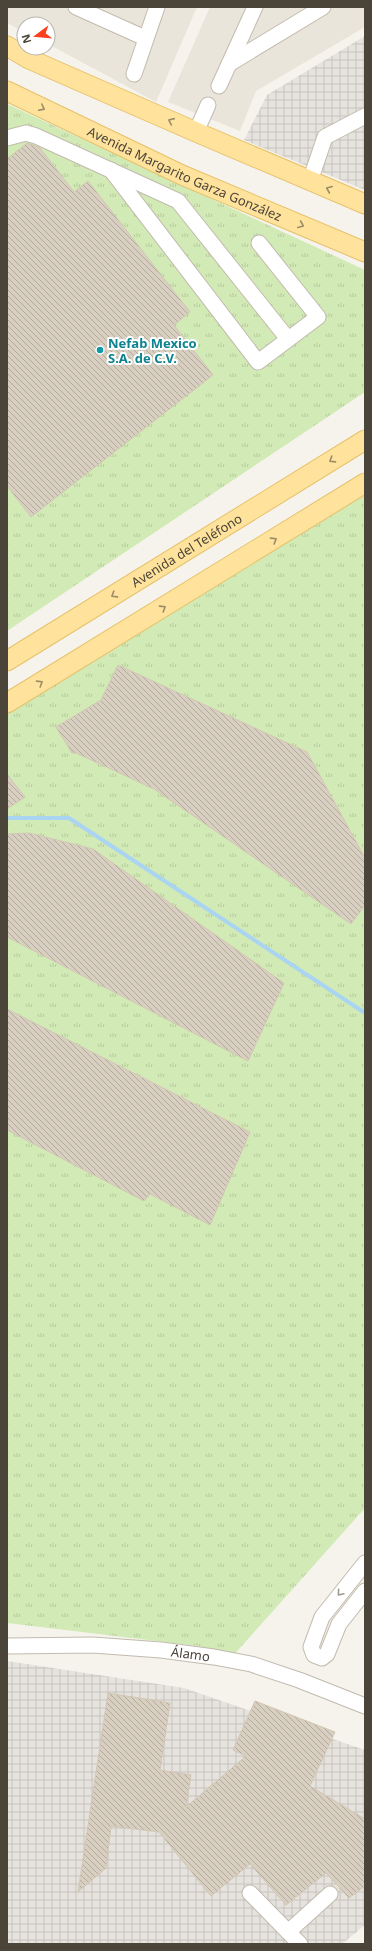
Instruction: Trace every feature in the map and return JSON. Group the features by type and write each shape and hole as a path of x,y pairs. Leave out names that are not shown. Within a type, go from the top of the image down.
{"main road":[{"path":"7,46 29,59 365,204"},
{"name":"Avenida Margarito Garza González","path":"7,91 182,175 365,252"},
{"name":"Avenida del Teléfono","path":"7,661 365,440"},
{"path":"7,704 365,483"}],"street":[{"path":"76,7 145,38"},
{"path":"134,74 145,38 157,7"},
{"path":"218,86 255,7"},
{"path":"229,64 323,7"},
{"path":"196,132 208,105"},
{"path":"310,181 325,137 365,116"},
{"path":"7,138 26,133 36,136 178,201 288,339"},
{"path":"111,170 258,362 318,317 259,243"},
{"path":"365,1563 322,1617 311,1647 314,1655 322,1658 327,1654 339,1624 365,1591"},
{"name":"Álamo","path":"7,1646 93,1645 161,1650 214,1657 251,1664 299,1680 365,1706"},
{"path":"250,1893 300,1944"},
{"path":"288,1932 330,1894"}],"shaded area":[{"path":"7,7 197,7 156,102 56,48 56,16 16,16 16,28 7,23"},
{"path":"210,7 365,7 365,27 256,91 240,131 168,102"},
{"path":"365,36 365,190 244,140 267,95"},
{"path":"7,1661 184,1688 365,1750 365,1925 342,1944 7,1944"}],"green space":[{"path":"7,104 365,270 365,392 7,631"},
{"path":"365,494 365,1508 231,1658 198,1646 7,1623 7,711"}],"building":[{"name":"Nefab Mexico S.A. de C.V.","path":"27,143 40,148 74,192 88,181 190,312 174,325 213,375 31,517 7,486 7,159"},
{"path":"118,665 307,752 365,858 365,905 351,924 154,789 76,753 72,753 56,727 101,700"},
{"path":"7,774 25,797 7,809"},
{"path":"29,833 93,849 284,983 248,1061 7,937 7,834"},
{"path":"7,1009 250,1132 210,1225 150,1194 144,1201 7,1130"},
{"path":"108,1693 170,1703 160,1770 191,1775 186,1807 246,1756 233,1750 255,1701 335,1732 310,1786 365,1819 365,1886 349,1898 326,1873 286,1905 250,1864 211,1896 159,1832 111,1826 106,1868 78,1892"}],"waterway":[{"path":"7,818 69,818 365,1013"}],"place":[{"name":"Nefab Mexico S.A. de C.V.","path":"100,350"}]}
